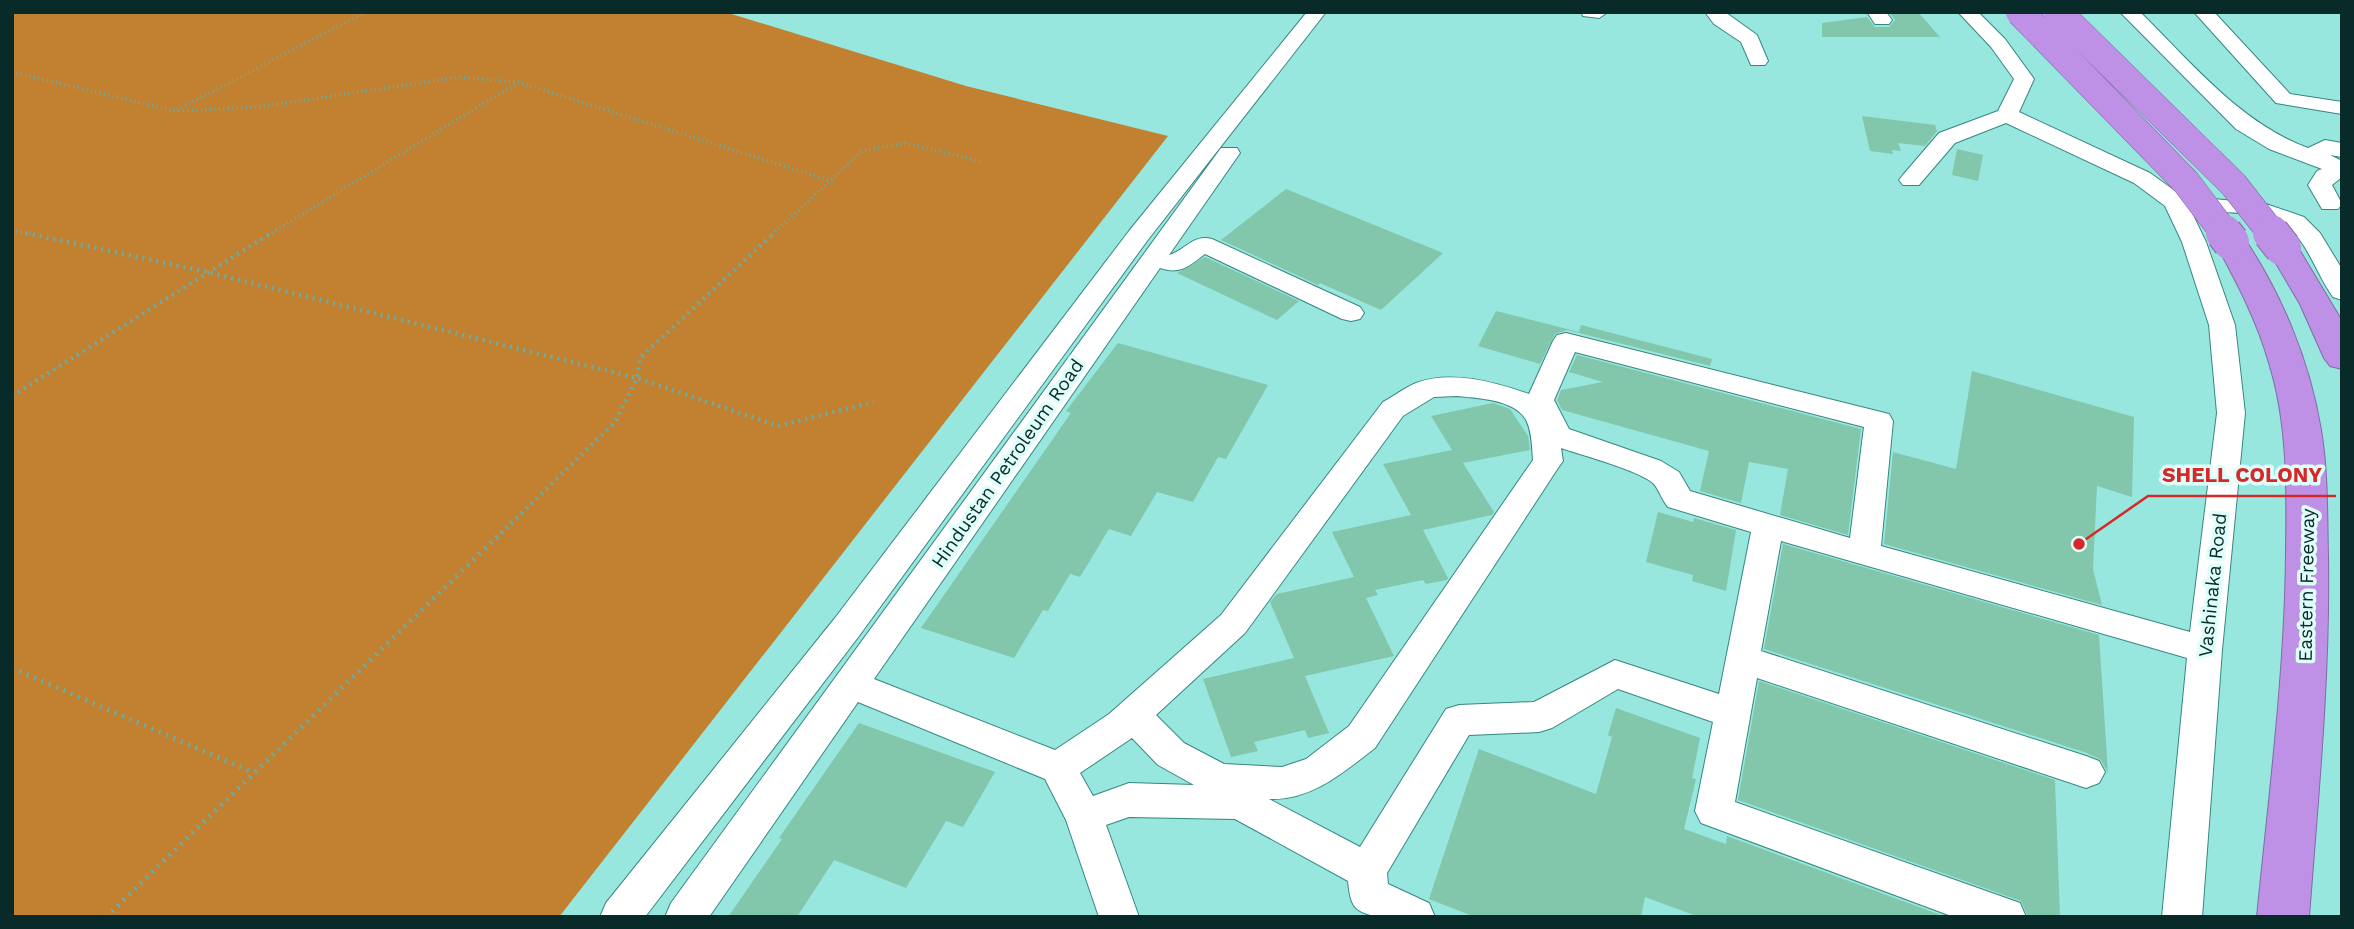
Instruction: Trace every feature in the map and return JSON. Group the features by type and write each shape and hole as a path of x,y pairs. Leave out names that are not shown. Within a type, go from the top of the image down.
{"highway":[{"name":"Eastern Freeway","path":"2020,12 2186,182 2231,242 2260,295 2287,363 2302,430 2307,487 2307,640 2283,917"},
{"path":"2058,12 2234,185 2283,248 2317,304 2342,358"}],"street":[{"path":"620,917 847,627 1138,236 1317,12"},
{"name":"Hindustan Petroleum Road","path":"685,917 1332,12"},
{"path":"1590,12 1599,12"},
{"path":"1714,12 1721,20 1750,39 1758,61"},
{"path":"1911,180 1947,138 2007,115 2024,79 1998,43 1967,12"},
{"path":"2129,12 2241,118 2244,124 2277,144 2330,162"},
{"path":"2203,12 2283,99 2342,108"},
{"name":"Vashinaka Road","path":"2007,115 2142,178 2175,202 2194,242 2222,325 2231,413 2205,650 2182,917"},
{"path":"2330,204 2320,185 2330,162 2325,147 2342,150"},
{"path":"2175,202 2272,212 2288,218 2305,229 2342,292"},
{"path":"1154,258 1175,265 1203,244 1351,313"},
{"path":"1864,553 1879,421 1566,341 1540,400 1558,436 1650,468 1668,479 1672,492 1679,499 1768,526 2205,650"},
{"path":"1058,768 1133,715 1233,624 1393,409 1429,388 1458,388 1488,391 1528,405 1537,412 1545,432 1548,461 1362,737 1318,771 1282,783 1220,780 1171,754 1133,715"},
{"path":"1768,526 1745,660 1714,811 2006,917"},
{"path":"1745,660 2086,772"},
{"path":"1415,917 1370,895 1367,871 1458,720 1539,717 1615,674 1734,714"},
{"path":"850,684 1058,768 1084,816 1119,917"},
{"path":"1084,816 1129,800 1240,803 1367,871"}],"path":[{"path":"175,111 366,12"},
{"path":"12,72 175,111 259,107 459,77 518,82 828,180"},
{"path":"12,396 207,272 518,82"},
{"path":"106,917 615,422 637,378 640,358 828,180 862,151 905,143 983,162"},
{"path":"12,230 207,272 637,378 778,426 874,402"},
{"path":"12,668 254,773"}],"shaded area":[{"path":"12,12 725,12 966,86 1168,136 559,917 12,917"}],"building":[{"path":"1918,12 1940,37 1822,37 1822,23 1867,17 1875,27 1889,27 1895,20 1890,13"},
{"path":"1862,116 1935,125 1937,131 1925,146 1898,143 1901,151 1892,150 1893,154 1870,151"},
{"path":"1957,149 1983,155 1978,181 1952,175"},
{"path":"1286,189 1443,253 1381,310 1320,283 1318,285 1221,240"},
{"path":"1205,257 1299,301 1277,320 1177,273"},
{"path":"1496,311 1579,332 1581,325 1712,359 1710,366 1567,330 1555,334 1540,364 1478,346"},
{"path":"1118,343 1268,385 1226,459 1218,457 1193,502 1157,492 1131,536 1109,529 1080,577 1070,574 1048,611 1043,610 1014,658 921,628 1071,413 1066,411"},
{"path":"1577,355 1861,429 1848,535 1780,515 1788,469 1749,462 1741,503 1700,491 1709,451 1562,410 1557,400 1561,390 1603,382 1569,372"},
{"path":"1972,371 2134,417 2132,497 2097,486 2093,569 2102,605 1884,544 1893,452 1956,469"},
{"path":"1493,403 1510,409 1528,436 1530,450 1463,463 1494,512 1492,515 1423,530 1447,580 1426,584 1423,580 1375,590 1378,595 1366,598 1394,656 1305,676 1329,733 1308,738 1305,730 1254,742 1258,751 1231,757 1203,679 1294,658 1270,602 1277,594 1354,577 1332,532 1411,515 1383,464 1452,450 1431,416"},
{"path":"1658,512 1693,522 1694,518 1736,530 1726,591 1692,581 1693,575 1646,562"},
{"path":"1783,544 2099,635 2108,773 2101,760 2087,753 1764,649"},
{"path":"1759,681 2055,780 2060,917 2028,917 2021,901 1738,800"},
{"path":"1616,708 1700,738 1692,778 1696,779 1684,829 1726,844 1727,836 1946,917 1699,917 1645,897 1641,917 1475,917 1429,899 1479,749 1596,794 1612,737 1608,735"},
{"path":"859,723 995,772 963,827 946,821 906,888 834,860 797,917 728,917 782,839 779,838"}],"place":[{"name":"SHELL COLONY","path":"2079,544"}]}
